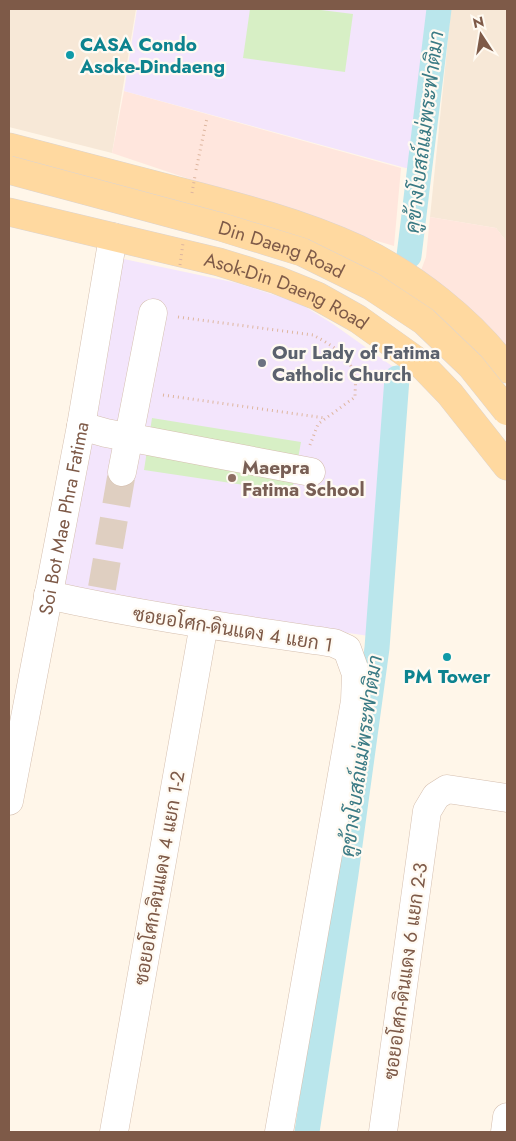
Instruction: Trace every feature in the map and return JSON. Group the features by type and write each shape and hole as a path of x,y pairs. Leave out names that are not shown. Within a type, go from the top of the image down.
{"main road":[{"path":"9,147 232,206 302,227 358,250 407,278 457,314 503,355"},
{"name":"Din Daeng Road","path":"9,170 221,227 302,252 371,286 424,321 471,366 507,411"},
{"name":"Asok-Din Daeng Road","path":"9,212 219,262 278,280 317,296 358,319 421,364 450,394 507,466"}],"street":[{"name":"Soi Bot Mae Phra Fatima","path":"9,794 81,426 113,236"},
{"path":"122,472 153,314"},
{"path":"81,426 128,437 309,471"},
{"name":"ซอยอโศก-ดินแดง 4 แยก 1","path":"48,595 101,597 204,624 334,643 347,649 356,674 353,711 279,1132"},
{"name":"ซอยอโศก-ดินแดง 4 แยก 1-2","path":"114,1132 204,624"},
{"name":"ซอยอโศก-ดินแดง 6 แยก 2-3","path":"383,1132 427,810 436,796 447,789 507,798"},
{"path":"505,1132 507,1117"}],"path":[{"path":"195,176 208,118"},
{"path":"153,314 313,335 331,344 347,360 355,376 355,397 318,424 311,441 309,471"},
{"path":"137,391 325,418"}],"shaded area":[{"path":"9,9 136,9 112,153 9,127"},
{"path":"137,9 432,9 413,170 124,91"},
{"path":"451,9 507,9 507,242 496,228 430,217"},
{"path":"124,91 401,168 394,246 112,153"},
{"path":"430,217 496,228 507,242 507,347 470,313 420,273 426,257"},
{"name":"Maepra Fatima School","path":"119,258 237,283 299,303 333,324 392,366 369,636 61,591"}],"green space":[{"path":"250,9 313,9 353,14 345,72 243,58"},
{"path":"152,418 301,442 292,492 144,470"}],"waterway":[{"name":"คูข้างโบสถ์แม่พระฟาติมา","path":"409,256 439,9"},
{"name":"คูข้างโบสถ์แม่พระฟาติมา","path":"307,1132 346,874 377,648 397,378"}],"tunnel":[{"path":"102,588 122,472"}],"place":[{"name":"CASA Condo Asoke-Dindaeng","path":"70,55"},
{"name":"Our Lady of Fatima Catholic Church","path":"262,363"},
{"name":"Maepra Fatima School","path":"232,478"},
{"name":"PM Tower","path":"447,657"}]}
